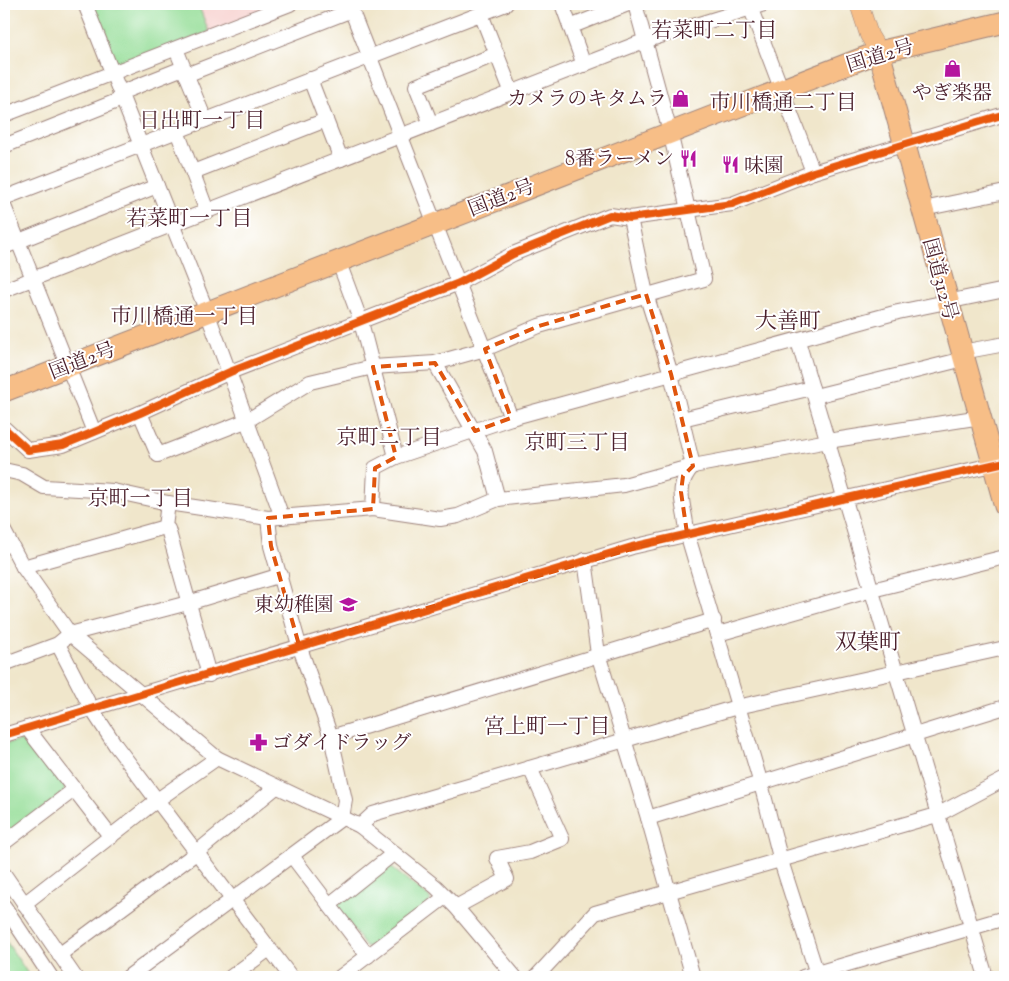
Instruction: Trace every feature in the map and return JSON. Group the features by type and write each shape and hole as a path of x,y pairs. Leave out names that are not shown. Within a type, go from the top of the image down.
{"highway":[{"name":"国道2号","path":"4,391 879,52 1005,22"},
{"name":"国道312号","path":"879,52 947,303 981,417 1000,463 1005,506"}],"main road":[{"path":"859,4 870,35 879,52"},
{"path":"872,4 879,30 879,52"}],"street":[{"path":"85,4 207,312 282,517"},
{"path":"4,115 290,4"},
{"path":"4,198 505,4"},
{"path":"562,4 584,65"},
{"path":"570,27 628,4"},
{"path":"140,413 158,454 248,420 310,382 373,367 435,363 485,349 539,326 704,279 670,132 635,4"},
{"path":"4,290 644,41 755,5 813,172"},
{"path":"4,146 121,96 350,7 511,418"},
{"path":"481,14 512,93"},
{"path":"176,49 205,120"},
{"path":"431,124 416,86 497,54"},
{"path":"310,79 341,160"},
{"path":"4,428 28,450 64,444 140,413 230,372 459,283 512,254 610,215 630,218 732,204 813,172 1005,114"},
{"path":"192,172 326,120"},
{"path":"177,132 207,211"},
{"path":"4,247 157,186"},
{"path":"922,209 1005,192"},
{"path":"4,206 94,432"},
{"path":"630,218 646,294 671,374 692,466"},
{"path":"338,260 361,322 396,457"},
{"path":"373,509 374,468 396,457 511,418 671,374 798,341 898,312 1005,290"},
{"path":"798,341 986,977"},
{"path":"682,419 813,392 1005,344"},
{"path":"435,363 485,451 498,499"},
{"path":"4,470 22,474 44,487 113,491 168,503 268,518 295,518 373,509 440,519 458,516 498,499 624,485 692,466 828,440 981,417"},
{"path":"4,735 209,675 299,645 585,560 687,533 1000,463"},
{"path":"692,466 683,476 681,492 687,533 761,784 812,976 1005,918"},
{"path":"168,503 165,526 168,529 209,675"},
{"path":"128,977 342,818 345,800 331,737 299,645 281,575 271,546 268,518"},
{"path":"23,567 165,526"},
{"path":"4,531 23,567 70,634 217,758 360,826 456,907 515,977"},
{"path":"331,737 542,673 598,654 1005,557"},
{"path":"585,560 598,654 648,818 693,977"},
{"path":"4,664 58,644 70,634 188,603 281,575"},
{"path":"58,644 91,708 156,801 291,977"},
{"path":"360,826 373,814 737,707 1005,648"},
{"path":"648,818 1005,707"},
{"path":"28,728 111,837"},
{"path":"24,904 156,801 217,758"},
{"path":"456,907 507,879 497,858 530,852 562,839 530,768"},
{"path":"536,977 595,913 937,815 1005,779"},
{"path":"60,955 196,853 276,787"},
{"path":"4,843 75,790"},
{"path":"329,905 394,854"},
{"path":"292,856 368,956"},
{"path":"4,874 75,977"},
{"path":"340,977 445,897"},
{"path":"4,906 51,977"},
{"path":"232,977 269,949"}],"highlighted area":[{"path":"646,294 671,374 693,466 683,476 681,492 687,533 299,645 271,546 268,518 373,509 375,468 396,457 373,367 435,363 475,431 511,418 485,349 539,326"}],"shaded area":[{"path":"198,4 281,4 209,32"}],"green space":[{"path":"92,4 198,4 209,32 120,66 114,62"},
{"path":"25,739 30,741 65,786 64,792 4,838 4,744"},
{"path":"388,865 430,898 430,903 371,947 365,946 338,908 338,903"},
{"path":"4,938 30,977 4,977"}],"cycle path":[{"path":"4,428 28,450 63,445 140,413 230,372 459,283 513,254 610,215 630,218 732,204 813,172 1005,114"},
{"path":"4,735 632,547 1005,462"}],"place":[{"name":"やぎ楽器","path":"952,68"},
{"name":"カメラのキタムラ","path":"681,98"},
{"name":"8番ラーメン","path":"688,158"},
{"name":"味園","path":"730,165"},
{"name":"東幼稚園","path":"348,604"},
{"name":"ゴダイドラッグ","path":"258,742"}],"district":[{"name":"若菜町二丁目","path":"714,30"},
{"name":"市川橋通二丁目","path":"783,102"},
{"name":"日出町一丁目","path":"202,120"},
{"name":"若菜町一丁目","path":"189,218"},
{"name":"市川橋通一丁目","path":"184,316"},
{"name":"大善町","path":"788,320"},
{"name":"京町二丁目","path":"389,437"},
{"name":"京町三丁目","path":"577,442"},
{"name":"京町一丁目","path":"140,498"},
{"name":"双葉町","path":"868,641"},
{"name":"宮上町一丁目","path":"547,726"}]}
